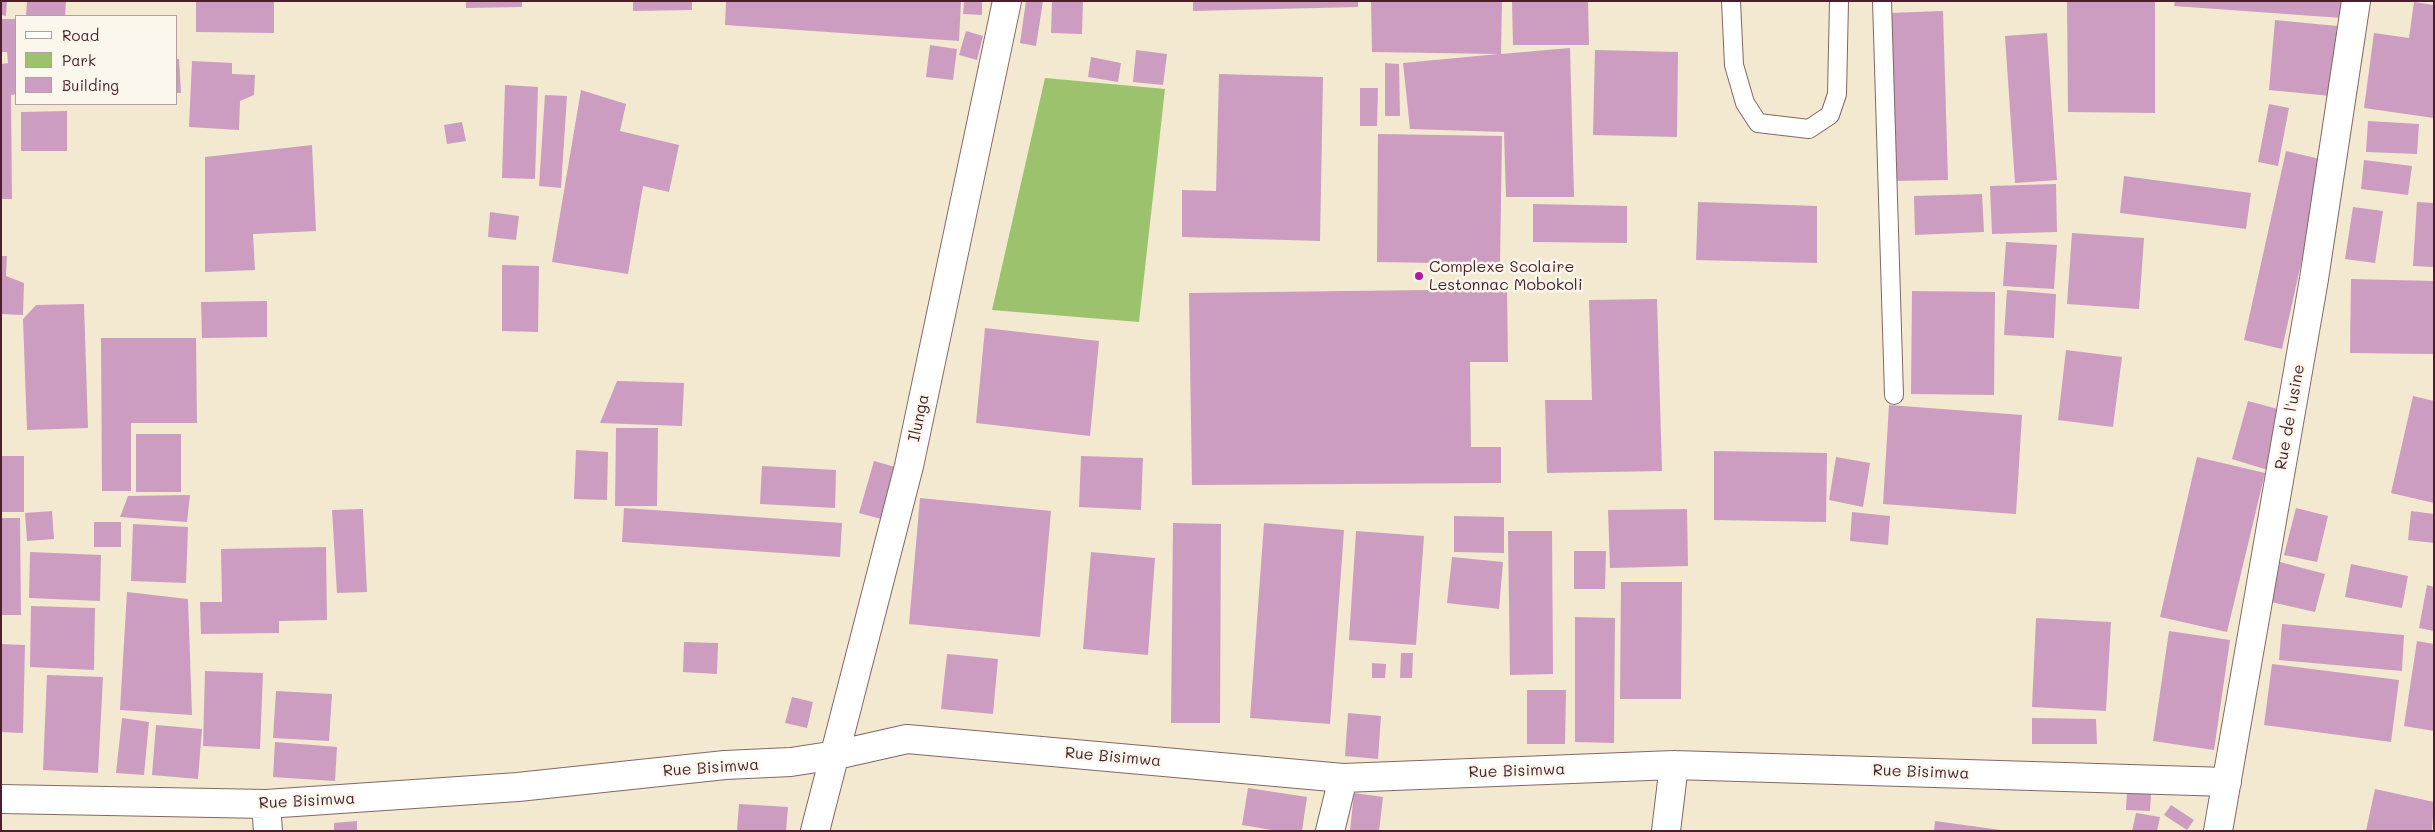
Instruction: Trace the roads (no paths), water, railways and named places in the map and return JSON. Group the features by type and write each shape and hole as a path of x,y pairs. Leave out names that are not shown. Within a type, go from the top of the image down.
{"street":[{"name":"Ilunga","path":"815,831 836,755 908,466 1006,1"},
{"name":"Rue de l'usine","path":"2218,831 2314,279 2356,1"},
{"name":"Rue Bisimwa","path":"1,799 267,818 518,787 725,765 791,762 836,755 907,739 1343,778 1674,765 2227,782"},
{"path":"1666,831 1674,765"},
{"path":"1330,831 1343,778"}],"lane":[{"path":"1731,1 1734,65 1744,103 1758,123 1809,129 1830,115 1836,94 1839,1"},
{"path":"1882,1 1894,394"}],"place":[{"name":"Complexe Scolaire Lestonnac Mobokoli","path":"1419,276"}]}
